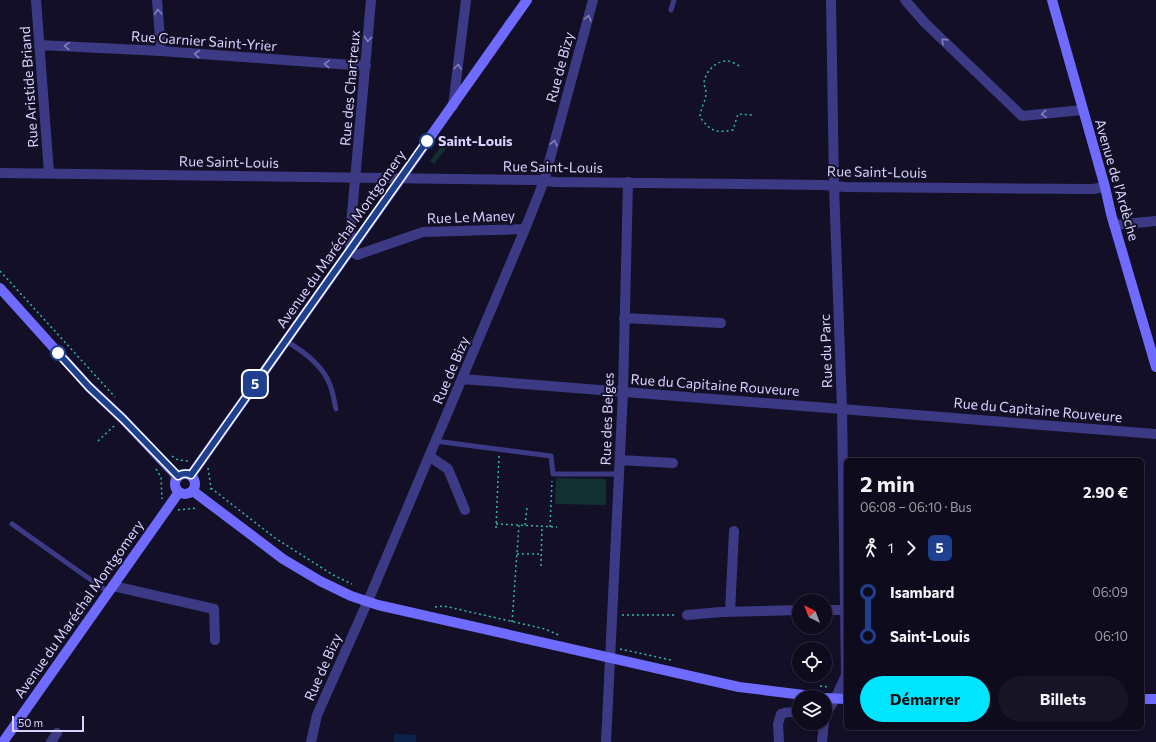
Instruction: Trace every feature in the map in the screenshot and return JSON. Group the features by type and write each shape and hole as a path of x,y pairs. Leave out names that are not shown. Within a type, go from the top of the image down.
{"main road":[{"name":"Avenue du Maréchal Montgomery","path":"191,475 528,0"},
{"name":"Avenue de l'Ardèche","path":"1052,0 1105,187 1114,225 1156,367"},
{"path":"0,288 89,387 123,419 178,476"},
{"path":"186,473 191,475 196,482 196,486 193,491 188,494 179,492 175,488 174,484 178,476 186,473"},
{"path":"193,491 283,559 320,581 351,596 378,605 739,687 792,694"},
{"name":"Avenue du Maréchal Montgomery","path":"3,742 179,492"},
{"path":"832,698 844,699"},
{"path":"1144,699 1156,699"}],"street":[{"name":"Rue Aristide Briand","path":"36,0 49,173"},
{"path":"157,0 161,51"},
{"name":"Rue des Chartreux","path":"350,250 371,0"},
{"path":"453,106 466,0"},
{"name":"Rue de Bizy","path":"311,742 317,715 429,456 544,181 592,0"},
{"name":"Rue du Parc","path":"831,0 834,186 842,409 844,543"},
{"path":"905,0 925,23 1022,116 1082,110"},
{"name":"Rue Garnier Saint-Yrier","path":"39,45 161,51 366,66"},
{"name":"Rue Saint-Louis","path":"0,173 356,177 834,186 1093,189 1105,187"},
{"name":"Rue des Belges","path":"606,742 623,392 628,182"},
{"path":"1114,225 1156,221"},
{"name":"Rue Le Maney","path":"350,250 357,255 423,232 525,229"},
{"path":"624,318 720,323"},
{"name":"Rue du Capitaine Rouveure","path":"462,378 1156,434"},
{"path":"429,456 448,469 465,510"},
{"path":"620,460 673,463"},
{"path":"730,612 734,531"},
{"path":"111,589 214,609 214,640"},
{"path":"687,615 792,610"},
{"path":"832,610 844,610"},
{"name":"Rue du Parc","path":"832,695 844,678"},
{"path":"779,742 778,724 781,714 788,711 792,712"},
{"path":"822,742 823,730"},
{"path":"51,742 57,733"}],"lane":[{"path":"671,10 674,0"},
{"path":"286,340 312,359 323,372 330,384 336,409"},
{"path":"435,441 499,448 551,456 553,474 619,474"},
{"path":"12,524 111,589"}],"path":[{"path":"739,66 729,61 720,62 711,68 704,83 706,93 700,111 700,117 711,130 720,132 733,130 738,114 752,115"},
{"path":"0,271 120,402"},
{"path":"98,441 123,419"},
{"path":"496,528 499,448"},
{"path":"177,513 179,510 197,508 210,495 211,488 208,466"},
{"path":"550,527 553,474"},
{"path":"211,488 274,538 333,575 357,587"},
{"path":"525,525 527,508"},
{"path":"496,524 557,527"},
{"path":"512,622 519,525"},
{"path":"541,566 542,526"},
{"path":"517,554 541,554"},
{"path":"612,615 687,615"}],"green space":[{"path":"442,145 446,149 434,164 430,161"},
{"path":"556,478 606,479 606,505 555,504"}],"water":[{"path":"394,734 416,735 416,742 394,742"}],"bus line":[{"name":"5","path":"58,353 89,387 123,419 178,476 186,473 191,475 427,141"}],"place":[{"name":"Saint-Louis","path":"427,141"}]}
